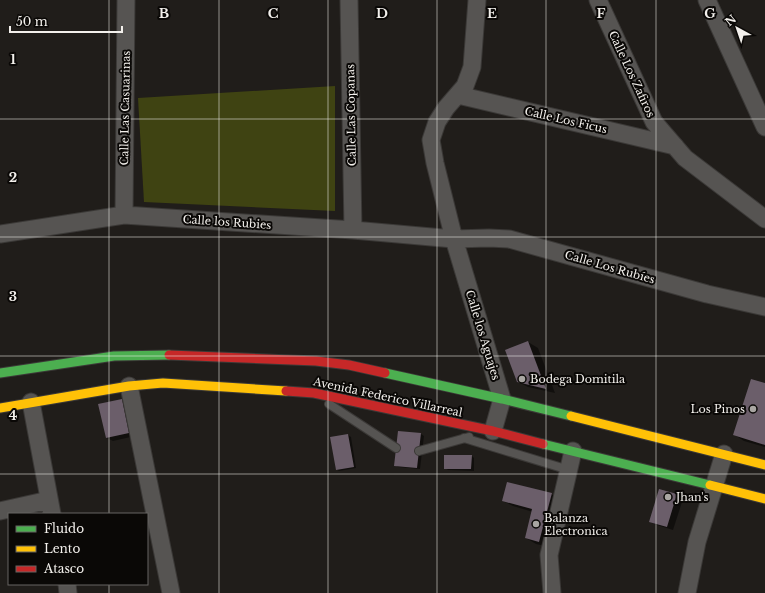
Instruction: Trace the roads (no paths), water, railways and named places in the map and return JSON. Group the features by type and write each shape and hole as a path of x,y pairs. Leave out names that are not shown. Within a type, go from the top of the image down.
{"main road":[{"name":"Avenida Federico Villarreal","path":"1,370 114,356 156,354 316,365 349,365 502,399 765,465"},
{"name":"Avenida Federico Villarreal","path":"0,408 129,386 163,383 314,389 493,431 715,487 764,494"}],"street":[{"name":"Calle Las Casuarinas","path":"124,216 126,0"},
{"name":"Calle Las Copanas","path":"349,0 353,230"},
{"path":"454,239 435,163 431,140 437,122 446,108 466,86 472,67 477,0"},
{"name":"Calle Los Zafiros","path":"598,0 654,122 685,158 765,219"},
{"path":"708,0 765,127"},
{"name":"Calle Los Ficus","path":"458,95 674,146"},
{"name":"Calle los Rubies","path":"0,234 124,216 353,230 454,239"},
{"name":"Calle Los Rubíes","path":"454,239 509,239 707,294 765,307"},
{"name":"Calle los Aguajes","path":"454,239 502,399"},
{"path":"129,386 171,593"},
{"path":"493,431 502,399"},
{"path":"0,510 50,507 31,402"},
{"path":"552,593 549,555 573,451"},
{"path":"687,593 698,542 724,454"}],"lane":[{"path":"314,389 396,448"},
{"path":"419,451 493,431"},
{"path":"464,438 569,470"}],"place":[{"name":"Bodega Domitila","path":"522,379"},
{"name":"Los Pinos","path":"753,409"},
{"name":"Jhan's","path":"668,497"},
{"name":"Balanza Electronica","path":"536,524"}]}
